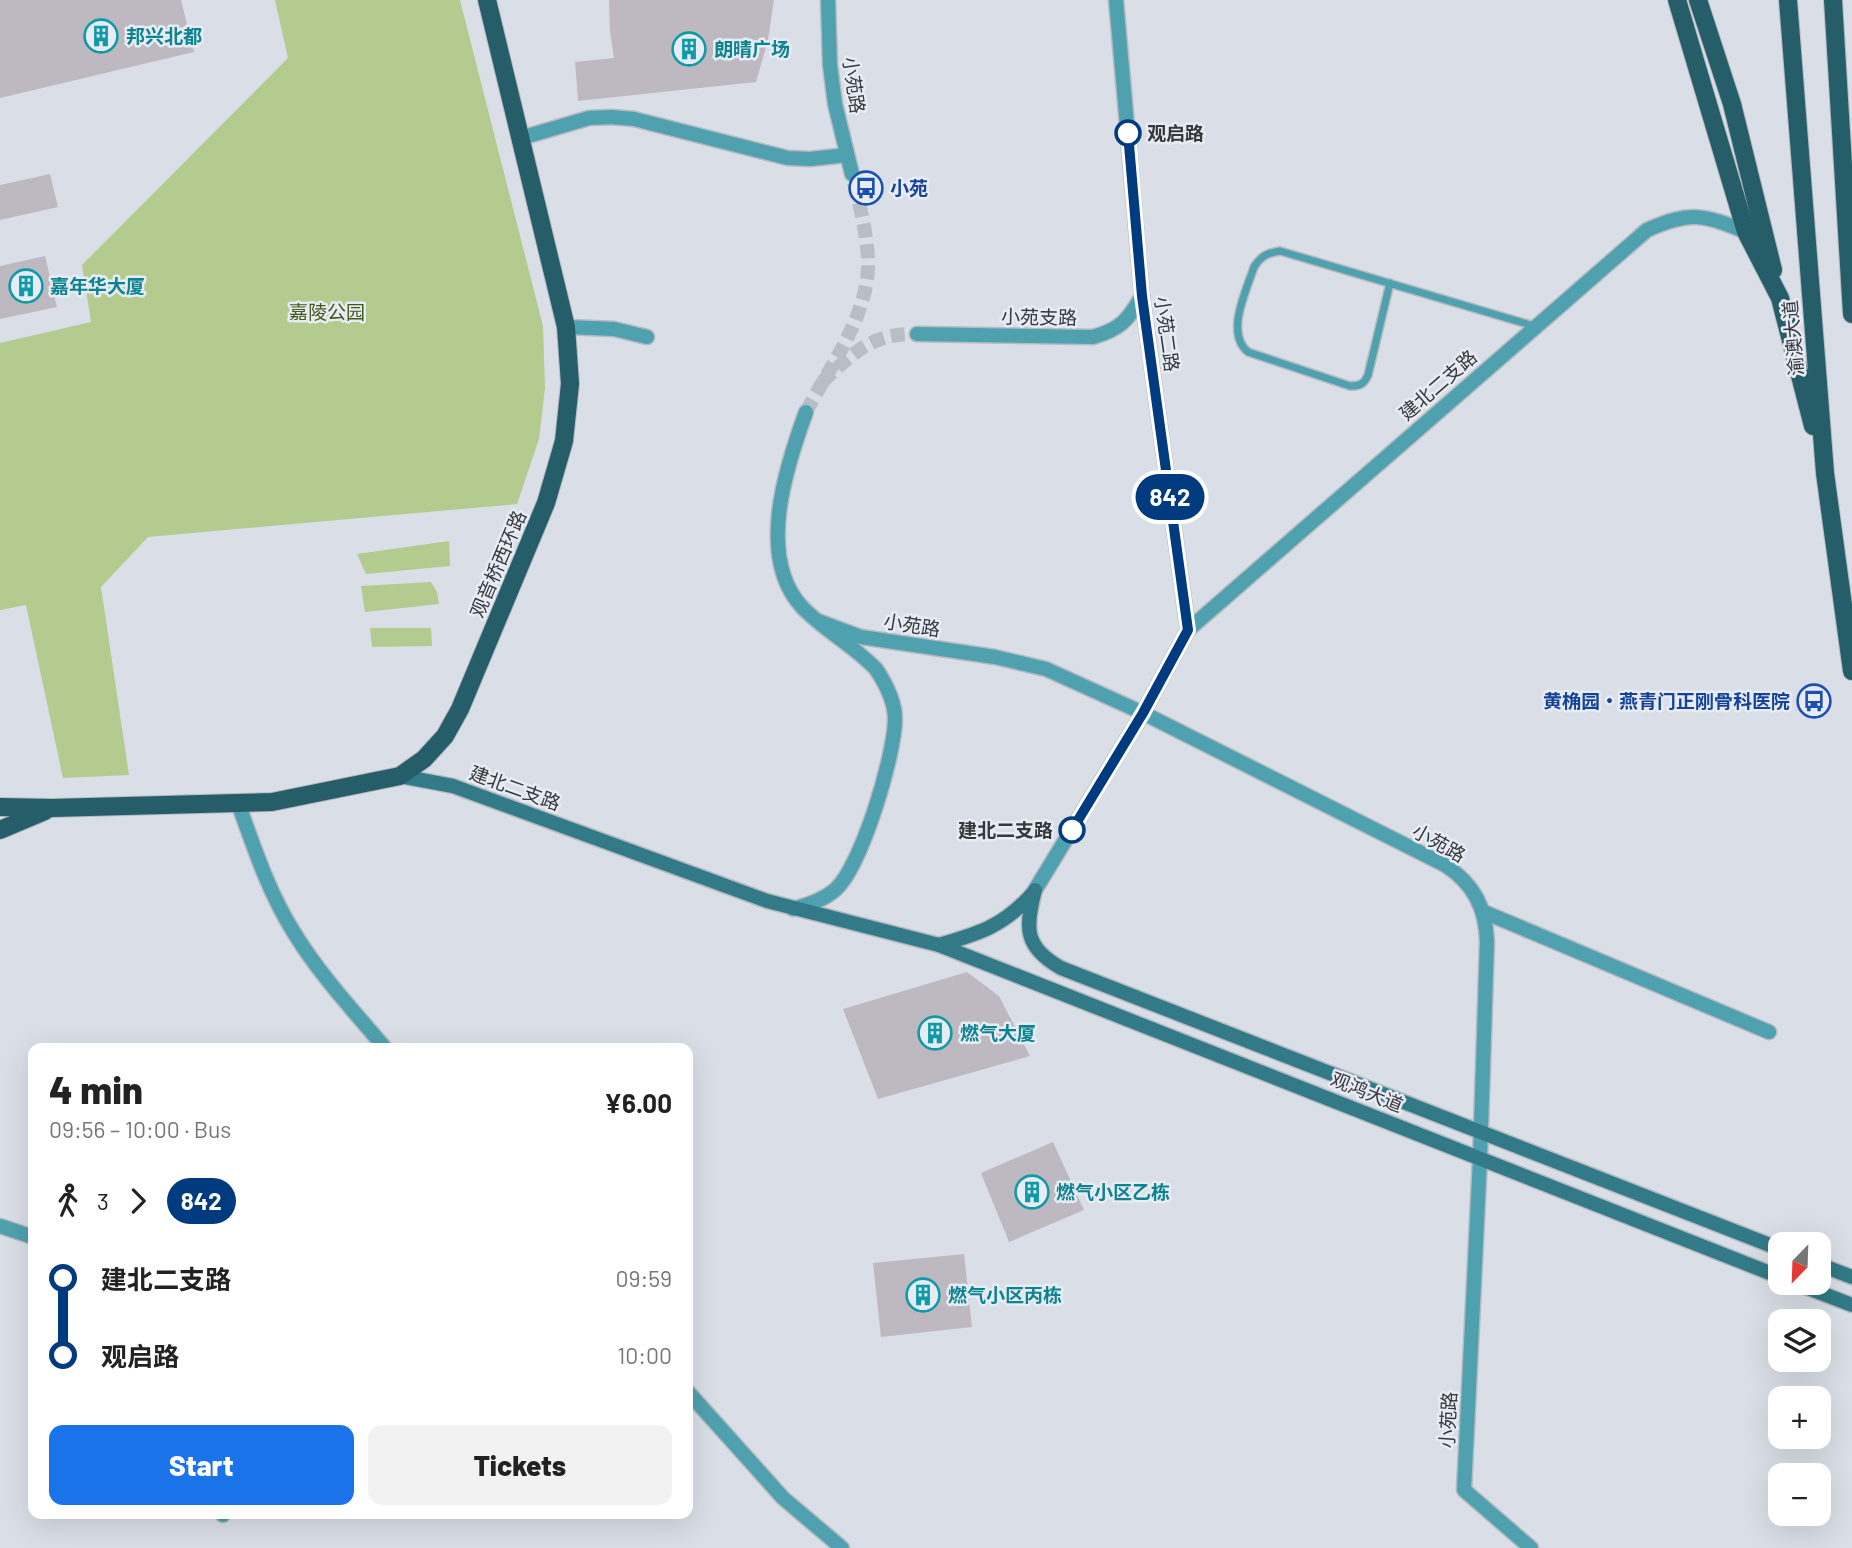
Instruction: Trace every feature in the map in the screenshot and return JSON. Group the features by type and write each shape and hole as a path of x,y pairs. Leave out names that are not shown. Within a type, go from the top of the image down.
{"main road":[{"name":"观音桥西环路","path":"0,807 272,802 401,776 424,759 445,736 460,709 546,503 564,441 570,384 566,327 487,0"},
{"path":"1677,0 1746,232 1780,298"},
{"path":"1698,0 1731,104 1825,473"},
{"name":"渝澳大道","path":"1788,0 1825,473 1852,671"},
{"path":"1833,0 1852,314"},
{"name":"建北二支路","path":"401,776 453,786 793,909 939,945 981,933 1002,922 1019,909 1035,890"},
{"path":"0,830 52,808"},
{"name":"观鸿大道","path":"1035,890 1028,917 1028,932 1034,947 1045,959 1060,968 1768,1244"},
{"name":"观鸿大道","path":"939,945 1768,1272"},
{"path":"1831,1269 1852,1277"},
{"path":"1827,1295 1852,1305"}],"street":[{"name":"小苑路","path":"828,0 830,65 835,104 852,174"},
{"name":"小苑二路","path":"1116,0 1142,296 1188,630"},
{"path":"521,138 589,118 611,117 634,119 788,158 810,159 847,155"},
{"name":"建北二支路","path":"1035,890 1143,713 1188,630 1647,230 1673,218 1697,216 1746,232"},
{"name":"小苑支路","path":"917,334 1093,337 1120,327 1142,296"},
{"path":"566,327 614,329 647,337"},
{"name":"小苑路","path":"793,909 824,897 837,888 853,867 864,844 894,732 895,716 884,681 865,658 803,607 792,594 785,578 780,551 779,520 784,481 807,412"},
{"name":"小苑路","path":"818,621 861,637 995,657 1046,669 1143,713 1445,866 1469,885 1484,912 1488,942 1464,1490 1531,1548"},
{"path":"239,803 261,869 292,930 329,983 381,1043"},
{"path":"1484,912 1769,1032"},
{"path":"0,1226 28,1235"},
{"path":"693,1398 783,1498 842,1548"}],"lane":[{"path":"1390,284 1368,375 1364,383 1358,386 1350,386 1248,352 1240,345 1236,329 1254,267 1260,258 1268,253 1280,251 1534,326"}],"green space":[{"name":"嘉陵公园","path":"275,0 460,0 543,326 545,388 539,439 517,504 148,537 101,587 129,775 63,778 26,605 0,610 0,343 91,322 82,265 288,58"},
{"path":"449,541 450,566 366,574 357,554"},
{"path":"431,582 437,592 439,604 365,612 361,586"},
{"path":"370,628 431,628 432,646 372,647"}],"building":[{"path":"0,0 181,0 194,52 0,98"},
{"name":"朗晴广场","path":"609,0 774,0 768,40 756,82 578,101 575,62 614,58"},
{"path":"50,174 58,207 0,220 0,185"},
{"name":"嘉年华大厦","path":"45,256 57,307 0,319 0,266"},
{"name":"燃气大厦","path":"967,972 999,996 1030,1056 878,1099 843,1009"},
{"name":"燃气小区乙栋","path":"1053,1142 1084,1210 1009,1242 981,1173"},
{"name":"燃气小区丙栋","path":"964,1254 972,1327 881,1337 873,1263"}],"tunnel":[{"path":"806,412 844,344 865,288 868,269 867,245 852,174"},
{"path":"822,382 854,354 875,341 917,334"}],"bus line":[{"name":"842","path":"1072,830 1143,713 1188,630 1142,296 1128,133"}],"place":[{"name":"邦兴北都","path":"101,36"},
{"name":"朗晴广场","path":"689,49"},
{"name":"观启路","path":"1128,133"},
{"name":"小苑","path":"866,188"},
{"name":"嘉年华大厦","path":"26,286"},
{"name":"黄桷园‧燕青门正刚骨科医院","path":"1814,701"},
{"name":"建北二支路","path":"1072,830"},
{"name":"燃气大厦","path":"935,1033"},
{"name":"燃气小区乙栋","path":"1032,1192"},
{"name":"燃气小区丙栋","path":"923,1295"}]}
